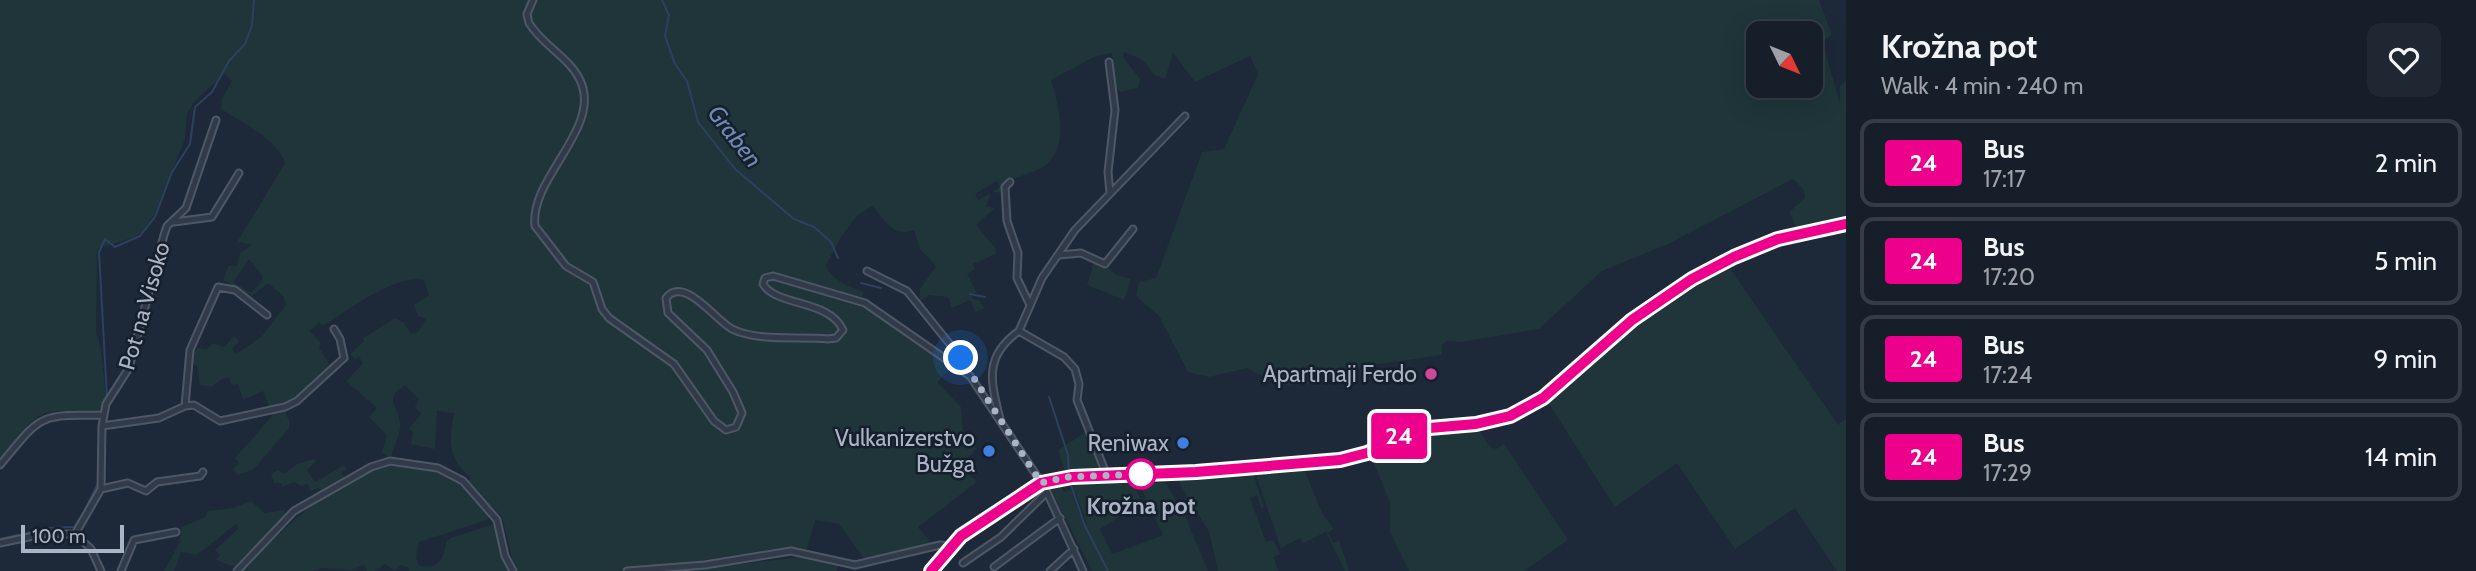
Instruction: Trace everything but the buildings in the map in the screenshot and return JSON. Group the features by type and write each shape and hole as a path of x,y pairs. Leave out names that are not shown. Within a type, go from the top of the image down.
{"street":[{"path":"533,0 527,14 528,23 576,72 585,96 584,111 578,126 537,205 535,221 538,232 560,260 571,270 593,282 602,309 609,318 674,364 714,421 726,430 736,427 740,420 739,405 707,350 668,313 666,298 675,291 692,296 733,329 761,335 828,339 836,338 843,330 837,321 806,304 771,293 763,284 765,278 772,276 865,303 970,376"},
{"path":"1109,62 1115,110 1108,172 1110,193"},
{"path":"1002,426 993,388 993,363 997,351 1019,331 1042,278 1075,230 1185,116"},
{"name":"Pot na Visoko","path":"75,534 101,489 102,426 108,399 128,368 164,235 171,222 186,208 216,120"},
{"path":"171,222 212,217 239,173"},
{"path":"1010,182 1006,187 1007,222 1018,253 1017,278 1030,305"},
{"path":"931,571 950,546 1041,483 1069,477 1340,460 1367,453 1418,429 1503,418 1543,398 1632,320 1692,279 1734,257 1778,239 1846,224"},
{"path":"1059,255 1082,253 1105,264 1133,229"},
{"path":"867,271 907,291 961,358 1002,426 1047,492 1083,571"},
{"path":"185,406 190,350 218,288 235,290 267,315"},
{"path":"102,426 159,418 185,406 194,405 210,416 227,421 285,407 297,401 344,358 340,339 334,329"},
{"path":"1019,331 1064,357 1075,369 1079,384 1077,400 1107,476"},
{"path":"0,465 26,431 52,415 103,415"},
{"path":"237,571 294,511 371,467 390,461 438,468 463,481 498,520 505,556 513,571"},
{"path":"101,489 128,483 146,491 157,482 200,475 203,472"},
{"path":"963,563 1001,537 1047,492"},
{"path":"993,567 1060,518"},
{"path":"121,571 134,540 176,532"},
{"path":"0,543 43,534 75,534 91,549 101,571"},
{"path":"627,571 705,565 800,551 855,565 940,545 950,546"},
{"path":"1050,571 1074,549"}],"green space":[{"path":"0,0 1819,0 1832,35 1824,40 1824,21 1746,21 1746,98 1824,98 1824,48 1840,103 1840,86 1846,80 1846,220 1797,229 1789,212 1805,198 1804,190 1793,179 1668,244 1602,271 1539,329 1461,342 1447,341 1442,345 1442,355 1338,370 1326,384 1279,385 1247,368 1209,377 1188,372 1159,316 1136,296 1139,282 1156,278 1202,152 1224,149 1258,74 1250,56 1195,82 1173,53 1165,79 1154,75 1143,60 1124,52 1123,57 1140,79 1138,88 1120,92 1116,88 1112,53 1096,56 1051,80 1057,100 1060,136 1058,147 1046,165 1009,180 1005,193 992,192 1000,187 997,181 975,194 978,200 991,193 986,206 995,208 976,225 995,248 996,254 973,264 975,269 967,274 977,293 972,293 972,298 980,301 984,308 976,312 970,300 952,308 948,297 929,295 920,301 920,289 936,266 920,249 914,230 906,232 894,229 873,206 857,216 826,265 837,279 864,292 862,297 827,290 858,300 953,367 937,382 961,407 963,430 977,448 959,466 977,482 918,527 932,544 866,561 839,524 815,520 807,550 789,548 754,555 622,571 515,571 502,517 468,482 471,478 454,456 451,431 454,413 437,411 435,449 411,444 413,431 409,429 421,414 415,407 419,399 405,385 393,400 400,428 391,456 388,457 382,452 387,435 369,417 377,408 346,381 363,363 359,357 355,359 350,354 364,341 363,338 395,318 403,322 411,334 418,332 426,319 418,316 414,305 429,295 424,280 400,282 359,303 323,326 319,322 310,331 321,343 319,347 329,364 334,365 293,401 270,408 263,391 243,400 238,384 232,385 229,378 222,379 211,387 200,385 197,365 190,364 192,352 199,348 206,350 213,343 224,347 234,336 239,341 232,349 236,354 261,337 286,305 284,297 268,283 252,296 223,280 228,266 237,266 240,253 251,245 240,242 236,244 285,163 281,154 266,139 221,109 222,98 232,81 225,74 194,102 187,114 185,139 155,213 145,230 135,237 97,249 96,333 101,350 106,397 100,413 62,411 42,414 16,441 0,463","holes":["249,259 262,275 262,281 251,293 233,282"]},
{"path":"1095,258 1117,275 1131,279 1124,300 1087,285"},
{"path":"1727,264 1838,425 1846,419 1846,571 1837,571 1795,508 1735,549 1677,463 1615,507 1547,401 1633,323"},
{"path":"284,410 289,420 289,428 254,469 238,475 233,470 239,463 235,458 272,416 272,412"},
{"path":"1478,428 1490,447 1496,449 1504,444 1568,540 1524,571 1409,571 1390,532 1390,503 1372,458 1409,436 1411,440"},
{"path":"1089,430 1101,471 1065,472 1058,450"},
{"path":"314,459 316,462 307,470 315,482 344,465 346,470 341,472 345,479 322,492 319,488 311,491 307,484 302,486 294,482 282,487 281,483 274,483 271,474 278,470 284,474 297,464"},
{"path":"388,465 421,468 455,480 489,512 487,520 419,542 416,558 419,565 436,565 450,538 494,524 510,571 409,571 408,567 400,565 395,571 385,564 375,571 367,571 364,565 351,570 359,571 322,568 313,571 241,571 291,523 325,496 364,474"},
{"path":"1303,467 1322,513 1334,529 1328,533 1333,543 1339,540 1349,571 1345,571 1326,532 1303,543 1300,538 1281,548 1254,470"},
{"path":"1252,470 1264,507 1261,508 1257,495 1250,498 1266,542 1273,540 1280,554 1273,557 1279,571 1218,571 1209,532 1178,481 1184,477"},
{"path":"1128,478 1132,480 1142,503 1100,529 1112,554 1163,535 1141,488 1144,483 1166,483 1186,518 1208,571 1092,571 1050,488 1060,482 1064,492 1071,489 1084,526 1087,524 1071,482"},
{"path":"251,501 264,513 285,510 286,519 237,568 216,560 220,555 215,550 239,528 236,524 197,555 181,552 174,571 164,571 180,542 181,527 206,517 207,511 233,508"},
{"path":"803,553 838,564 837,571 680,571 801,557"}],"waterway":[{"path":"107,398 99,252 105,239 115,247 140,236 155,217 172,172 190,144 195,107 212,92 229,61 245,44 252,25 254,0"},
{"name":"Graben","path":"662,0 669,15 665,36 675,64 687,81 698,122 735,169 794,219 814,227 831,242 838,258"},
{"name":"Graben","path":"861,283 881,288"},
{"name":"Graben","path":"970,294 985,297"},
{"name":"Graben","path":"1049,397 1068,455 1069,476"},
{"path":"85,510 99,481"},
{"name":"Graben","path":"1070,482 1085,526 1108,571"},
{"path":"47,528 74,527 80,518"},
{"path":"27,533 39,530"},
{"path":"0,539 18,535"}],"bus line":[{"name":"24","path":"931,571 961,536 1029,488 1041,483 1072,477 1196,472 1340,460 1367,453 1396,437 1418,429 1476,424 1510,416 1543,398 1632,320 1692,279 1734,257 1778,239 1846,224"}],"place":[{"name":"Apartmaji Ferdo","path":"1431,374"},
{"name":"Reniwax","path":"1183,443"},
{"name":"Vulkanizerstvo Bužga","path":"989,451"},
{"name":"Krožna pot","path":"1141,474"}],"route":[{"path":"961,358 970,376 1002,426 1027,458 1041,483 1066,477 1141,474"}]}
